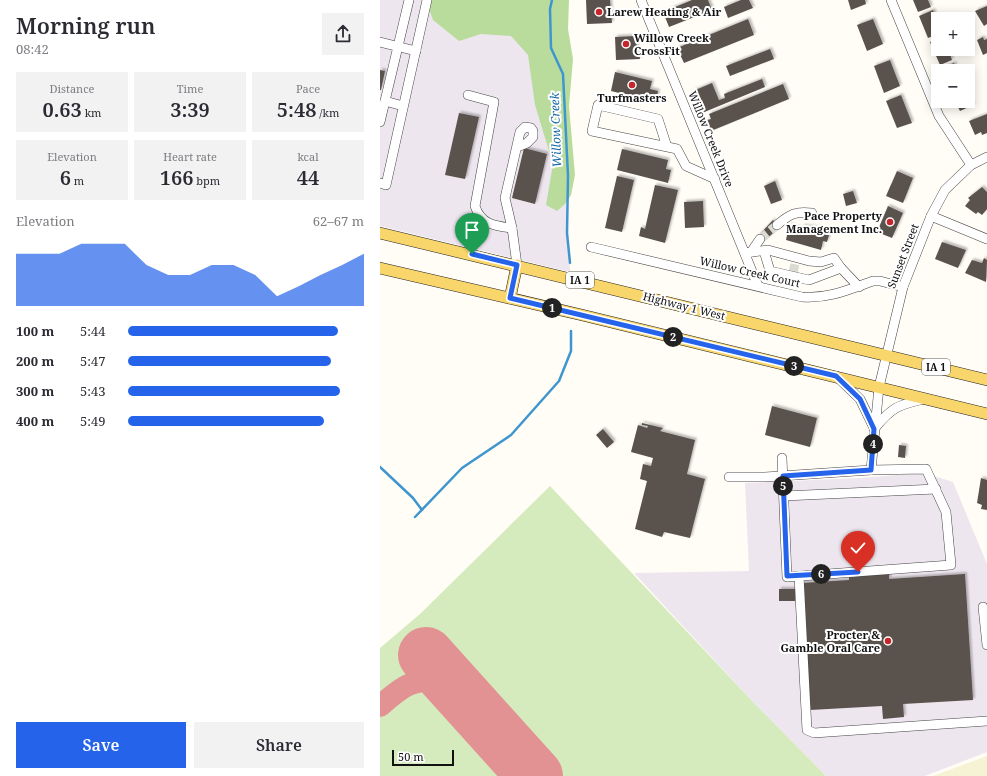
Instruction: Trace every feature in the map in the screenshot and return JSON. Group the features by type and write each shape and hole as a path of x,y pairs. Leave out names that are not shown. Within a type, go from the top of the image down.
{"main road":[{"name":"Highway 1 West","path":"380,233 987,380"},
{"path":"510,298 517,265"},
{"path":"380,268 836,376 987,414"}],"street":[{"path":"380,122 409,0"},
{"path":"380,183 386,185 427,0"},
{"name":"Willow Creek Drive","path":"641,0 715,179 748,253 758,286"},
{"path":"890,0 938,116 970,165"},
{"path":"380,42 416,51"},
{"path":"468,95 494,102 475,206 484,222 492,225 512,228"},
{"path":"385,102 403,106"},
{"path":"667,147 658,119 598,105 592,131 667,147 677,149 686,166 715,179"},
{"path":"516,147 505,198 512,228 517,265"},
{"name":"Sunset Street","path":"871,470 879,387 903,287 931,216 949,186 970,165 987,157"},
{"path":"777,225 788,216 799,211 812,213"},
{"path":"931,216 987,239"},
{"path":"748,253 760,239"},
{"name":"Willow Creek Court","path":"591,247 802,297 822,298 880,281 903,287"},
{"path":"764,251 770,271 793,274 809,280 841,268"},
{"path":"748,253 771,251 809,261 821,262 834,258 841,268 859,286"},
{"path":"789,294 793,274"},
{"path":"836,376 860,399 874,429 885,416 901,404 927,399"},
{"path":"729,477 783,476 871,470 926,469 946,512 951,565 787,576 784,496 783,476 782,458"},
{"path":"784,496 936,489"},
{"path":"799,576 807,730 814,733 987,721"},
{"path":"983,606 987,645"}],"shaded area":[{"path":"380,0 560,0 558,49 570,272 380,226"},
{"path":"924,473 953,482 987,564 987,752 925,776 826,776 754,703 634,573 749,571 745,483 860,478"},
{"path":"987,756 987,776 933,776"}],"green space":[{"path":"426,0 569,0 568,29 573,59 569,106 575,175 571,195 565,204 557,211 546,205 553,164 535,105 528,55 511,36 481,34 459,41 433,20"},
{"path":"550,486 754,703 826,776 561,776 440,643 380,697 380,648 420,614"},
{"path":"417,690 432,693 440,699 509,776 380,776 380,715 406,692"}],"building":[{"name":"Larew Heating & Air","path":"586,0 610,0 612,23 587,24"},
{"path":"692,0 708,0 712,10 669,27 663,12"},
{"path":"741,0 749,0 753,8 728,18 724,7"},
{"path":"848,0 865,0 866,4 851,10"},
{"path":"913,0 928,0 931,7 918,12"},
{"path":"987,6 987,24 984,26 975,11"},
{"path":"933,10 934,12 931,12 931,37 928,38 919,16"},
{"path":"748,19 754,35 684,63 677,48"},
{"path":"873,19 883,44 867,51 857,25"},
{"name":"Willow Creek CrossFit","path":"636,36 637,52 639,52 640,59 616,60 615,37"},
{"path":"983,37 984,40 987,39 987,53 983,55 977,40"},
{"path":"770,49 774,59 730,76 726,66"},
{"path":"936,56 951,56 952,60 940,64"},
{"path":"890,60 900,86 884,93 874,66"},
{"path":"380,70 385,71 381,90 380,90"},
{"name":"Turfmasters","path":"615,72 652,81 650,89 658,91 656,102 611,91"},
{"path":"762,79 765,87 702,113 693,91 712,83 719,100 725,98 724,94"},
{"path":"783,84 789,99 711,131 707,120 711,119 709,114"},
{"path":"901,95 912,123 897,128 886,101"},
{"path":"958,108 966,108 960,111"},
{"path":"459,113 479,117 465,179 445,175"},
{"path":"987,114 987,133 982,135 981,132 975,135 969,121"},
{"path":"524,148 547,154 535,204 512,198"},
{"path":"622,149 668,160 666,169 671,170 668,183 617,170"},
{"path":"897,171 913,178 903,203 886,196"},
{"path":"617,176 634,180 622,232 605,228"},
{"path":"775,181 782,200 771,204 764,186"},
{"path":"655,185 678,190 665,243 639,236 641,227 645,229"},
{"path":"982,187 987,192 987,209 982,215 978,212 976,214 965,206 970,200 968,198"},
{"path":"853,191 857,203 846,206 843,194"},
{"path":"703,201 704,227 685,228 684,202"},
{"name":"Pace Property Management Inc.","path":"888,206 903,213 892,238 877,232"},
{"path":"773,220 779,228 763,242 758,236"},
{"path":"789,225 802,229 803,226 824,229 823,233 829,235 827,242 823,241 821,250 786,240"},
{"path":"942,242 966,250 958,268 935,259"},
{"path":"984,258 987,260 986,282 965,273 972,260 982,263"},
{"path":"772,406 817,418 810,447 765,435"},
{"path":"642,423 663,428 660,431 695,440 687,474 705,479 690,538 664,532 662,537 635,529 647,481 640,479 643,464 651,466 653,458 631,452 638,425 647,428 648,426 642,425"},
{"path":"603,429 614,442 607,448 596,435"},
{"path":"899,445 906,446 905,458 898,457"},
{"path":"981,478 987,480 987,510 981,509 982,505 977,503"},
{"name":"Procter & Gamble Oral Care","path":"889,574 889,579 965,574 973,700 903,704 904,717 883,719 882,706 810,710 802,583 849,580 849,576"},
{"path":"779,589 795,589 795,601 779,601"}],"waterway":[{"name":"Willow Creek","path":"552,0 550,9 551,48 563,74 568,176 567,233 570,263"},
{"name":"Willow Creek","path":"415,517 462,468 511,435 559,381 571,351 571,331"},
{"path":"380,467 413,498 422,510"}],"taxiway":[{"path":"380,706 397,692 410,684 424,680 446,677"}],"runway":[{"path":"426,655 535,776"}],"tunnel":[{"path":"760,239 777,225"},
{"path":"793,273 796,259"}],"place":[{"name":"Larew Heating & Air","path":"599,12"},
{"name":"Willow Creek CrossFit","path":"626,44"},
{"name":"Turfmasters","path":"632,85"},
{"name":"Pace Property Management Inc.","path":"890,222"},
{"name":"Procter & Gamble Oral Care","path":"888,641"}],"route":[{"path":"472,254 517,265 510,298 836,376 860,399 869,415 874,429 871,470 783,476 787,576 858,572"}]}
